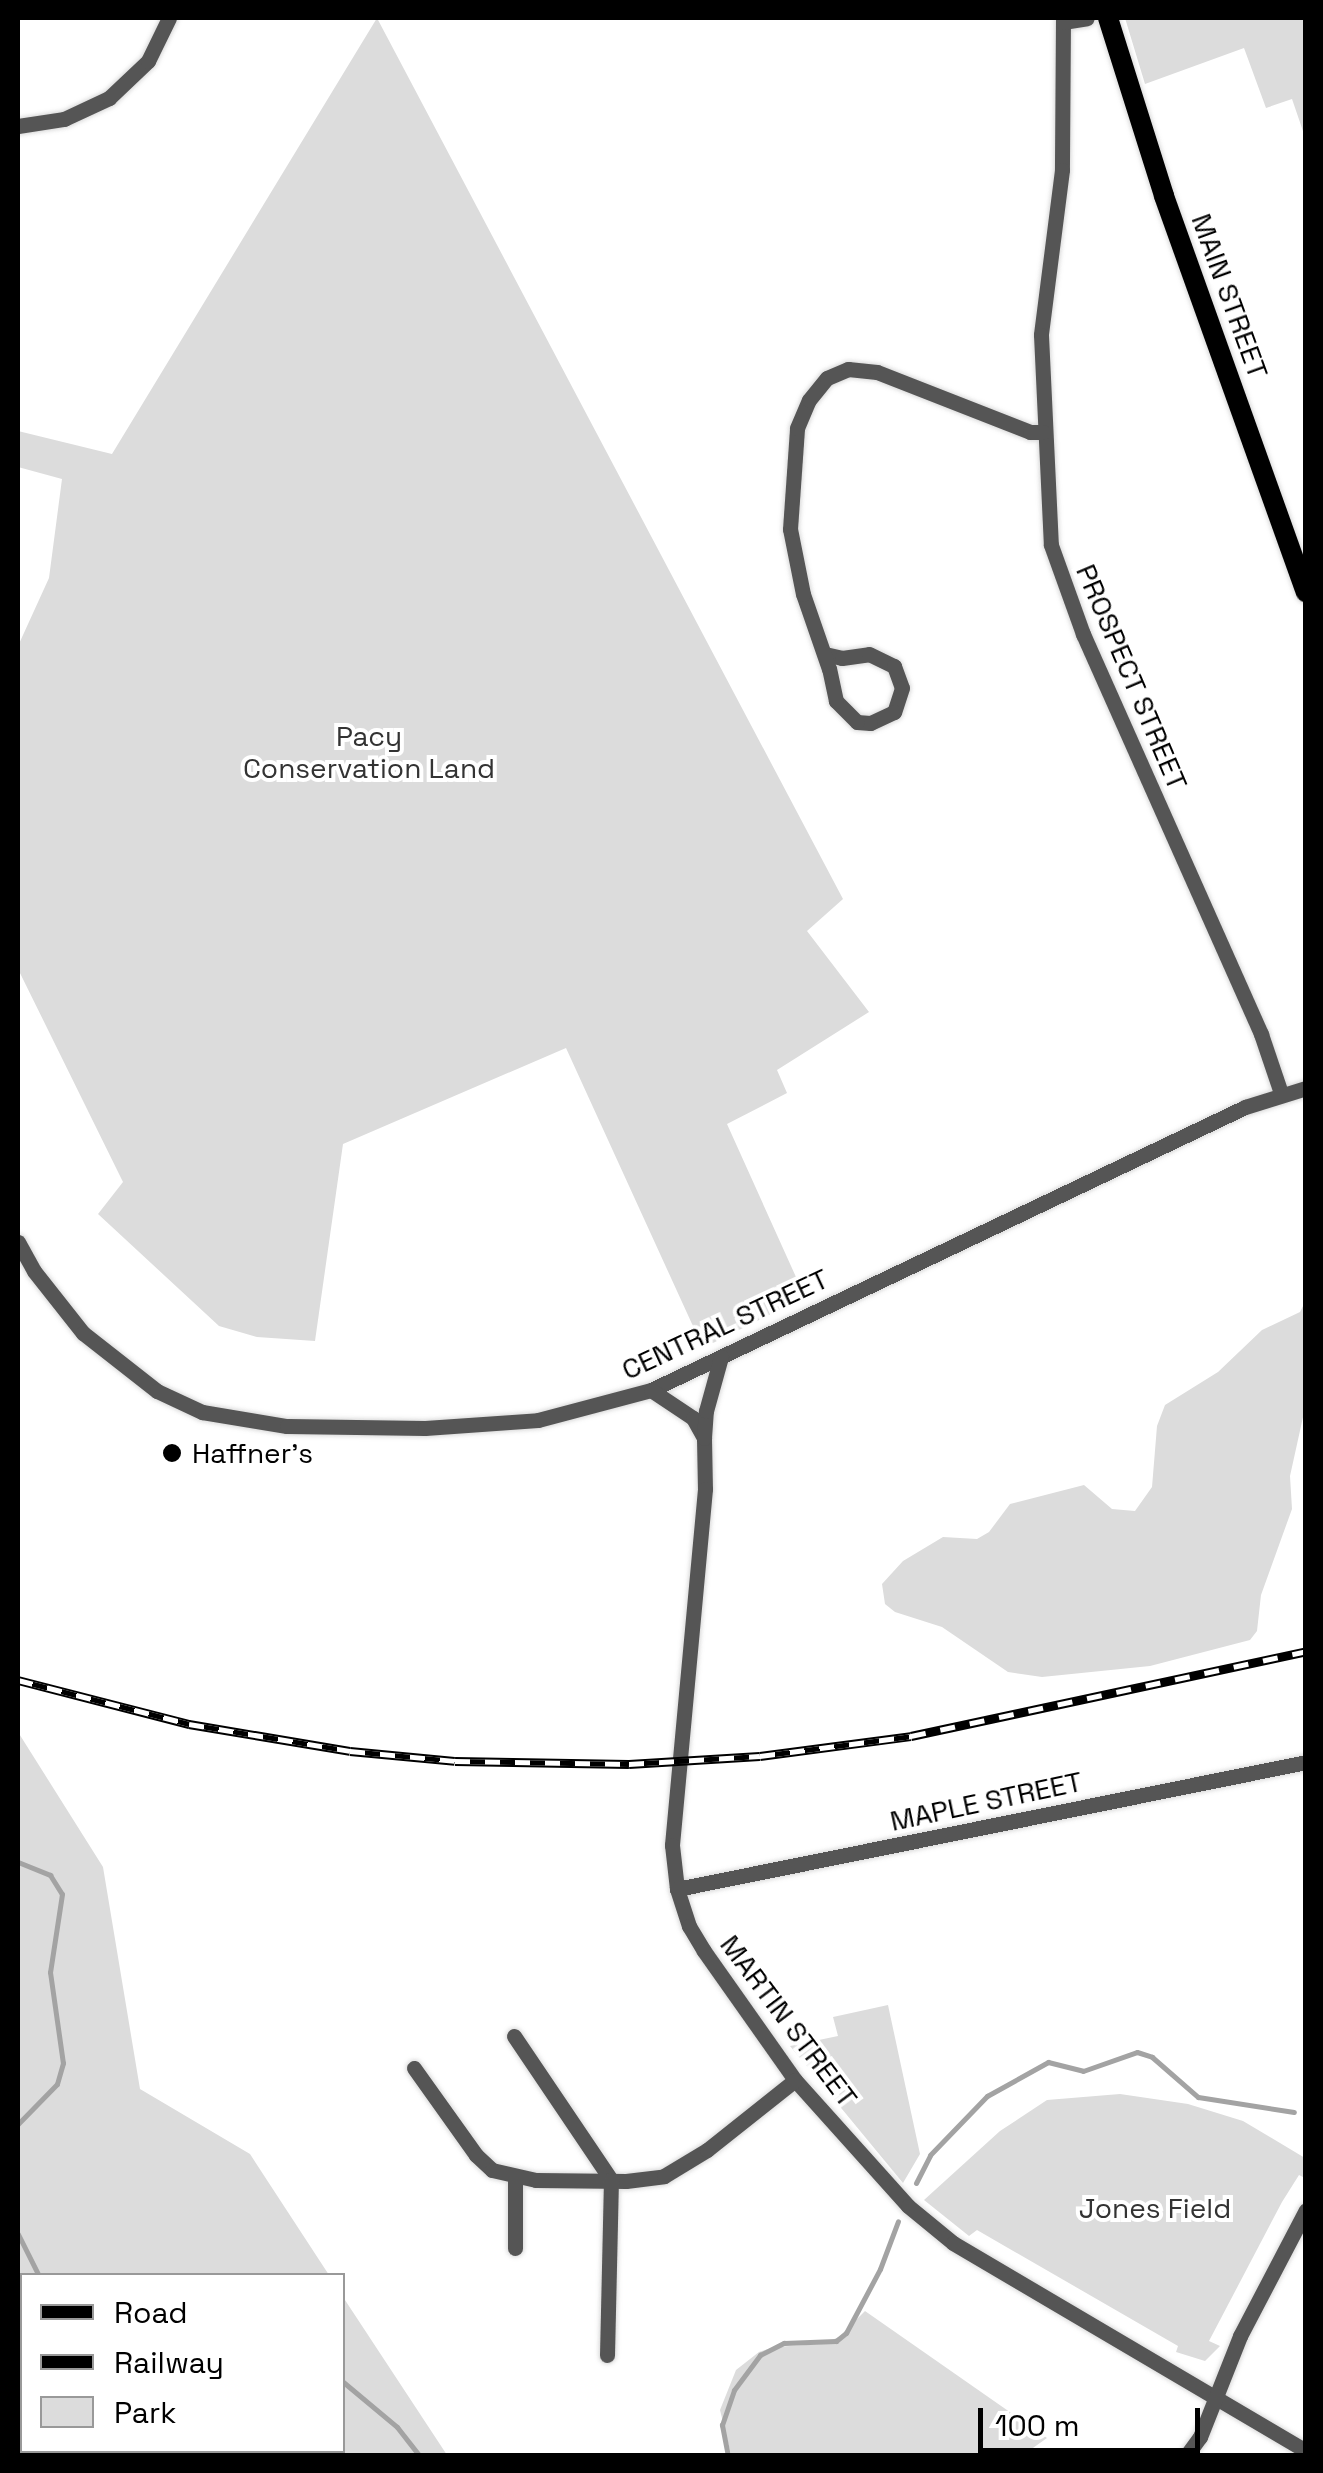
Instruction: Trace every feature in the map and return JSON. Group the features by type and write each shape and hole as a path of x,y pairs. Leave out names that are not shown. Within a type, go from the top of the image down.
{"main road":[{"name":"MAIN STREET","path":"1108,18 1164,196 1306,592"}],"street":[{"path":"18,126 64,119 109,98 148,61 169,18"},
{"path":"1063,20 1088,18"},
{"name":"PROSPECT STREET","path":"1063,20 1062,170 1041,335 1042,432 1051,546 1065,588 1261,1034 1282,1094"},
{"path":"824,654 842,658 869,654 894,666 902,688 894,712 870,724 845,714 836,701 803,594 790,529 797,428 809,400 827,378 848,369 878,372 1030,432 1042,432"},
{"name":"CENTRAL STREET","path":"18,1242 57,1301 110,1357 166,1396 222,1418 287,1426 485,1425 538,1420 651,1390 1244,1107 1306,1088"},
{"name":"MARTIN STREET","path":"721,1357 706,1412 705,1488 673,1828 677,1890 689,1926 794,2080 908,2206 953,2243 1306,2452"},
{"path":"651,1390 692,1418 704,1438"},
{"name":"MAPLE STREET","path":"677,1890 1306,1762"},
{"path":"514,2036 612,2180 607,2355"},
{"path":"414,2068 476,2155 492,2170 515,2178 645,2180 679,2170 794,2080"},
{"path":"514,2248 515,2178"},
{"path":"1186,2456 1200,2437 1214,2395 1306,2210"},
{"path":"1200,2437 1203,2456"}],"green space":[{"name":"Pacy Conservation Land","path":"377,18 843,899 807,931 869,1012 777,1070 787,1093 727,1124 805,1297 703,1348 566,1048 343,1144 315,1341 257,1337 219,1326 98,1214 123,1182 18,969 18,646 49,578 62,479 18,467 18,431 112,454"},
{"path":"1125,18 1305,18 1305,137 1292,99 1266,108 1244,48 1145,84"},
{"path":"1305,1302 1305,1408 1290,1476 1292,1509 1261,1595 1257,1631 1250,1640 1150,1666 1042,1677 1008,1672 942,1627 895,1612 885,1604 882,1584 903,1561 943,1537 977,1539 989,1532 1010,1504 1084,1485 1112,1509 1135,1511 1152,1487 1157,1426 1165,1405 1218,1372 1262,1330 1300,1312"},
{"path":"18,1732 103,1867 140,2089 250,2154 328,2273 20,2273 18,2386"},
{"path":"888,2005 920,2154 903,2183 790,2046 838,2036 833,2017"},
{"name":"Jones Field","path":"1120,2094 1188,2104 1243,2121 1305,2158 1305,2178 1299,2175 1282,2202 1209,2341 1220,2346 1205,2361 1176,2352 1178,2346 977,2230 969,2236 924,2200 1000,2131 1047,2100"},
{"path":"345,2300 447,2455 102,2455 345,2453"},
{"path":"865,2311 1047,2438 1023,2455 731,2455 720,2410 736,2370 759,2352 774,2347 822,2344 839,2337"}],"waterway":[{"path":"18,1862 50,1875 62,1894 50,1972 63,2063 57,2084 18,2124"},
{"path":"916,2183 930,2155 987,2096 1048,2062 1083,2071 1137,2052 1152,2057 1198,2097 1294,2112"},
{"path":"728,2456 722,2425 734,2390 760,2355 784,2343 836,2341 846,2333 880,2269 898,2221"},
{"path":"18,2234 38,2273"},
{"path":"345,2384 397,2427 420,2456"}],"railway":[{"path":"18,1680 189,1724 350,1751 455,1761 629,1764 760,1756 911,1736 1306,1651"}],"place":[{"name":"Haffner's","path":"172,1453"}]}
